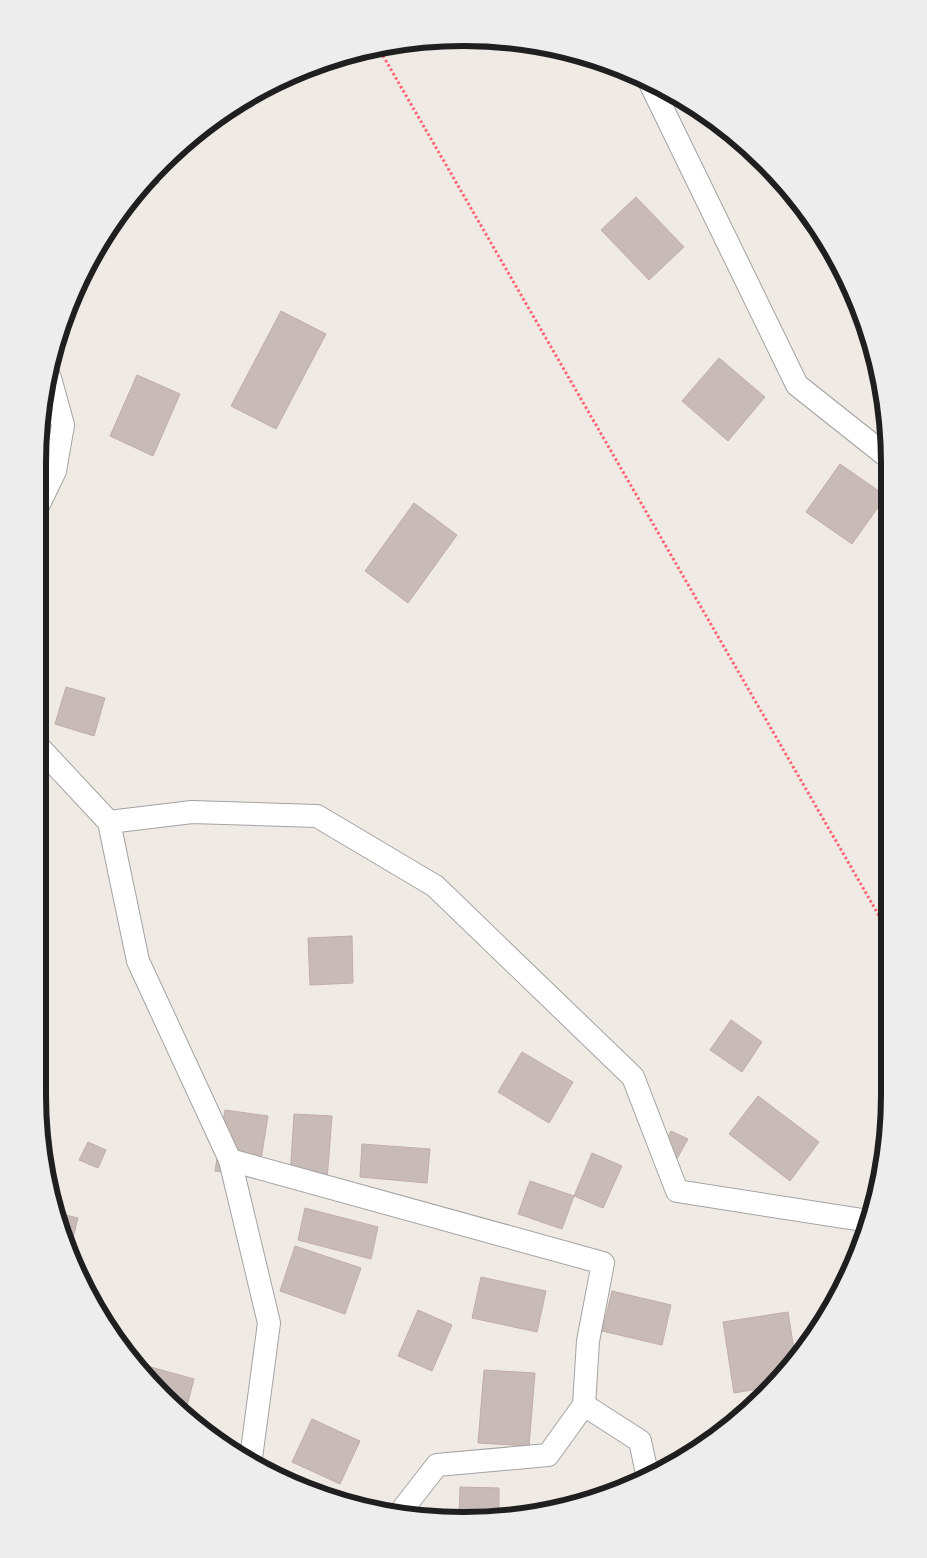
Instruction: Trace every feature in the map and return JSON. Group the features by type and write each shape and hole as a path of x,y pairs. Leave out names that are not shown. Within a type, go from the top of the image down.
{"street":[{"path":"655,93 797,385 881,451"},
{"path":"46,490 55,471 63,425 53,389"},
{"path":"46,755 109,822 138,961 230,1160 269,1324 252,1454"},
{"path":"109,822 192,812 316,816 435,886 633,1077 678,1191 862,1220"},
{"path":"230,1160 603,1263 588,1341 584,1405 548,1455 437,1465 404,1507"},
{"path":"584,1405 640,1441 646,1470"}],"path":[{"path":"383,54 881,919"}],"building":[{"path":"636,197 684,247 649,280 601,230"},
{"path":"281,311 326,334 276,429 231,406"},
{"path":"719,358 765,397 728,441 682,401"},
{"path":"137,375 180,394 153,456 110,436"},
{"path":"840,464 881,493 881,503 852,544 806,512"},
{"path":"414,503 457,535 408,603 365,571"},
{"path":"66,687 105,698 94,736 55,724"},
{"path":"352,936 353,983 310,985 308,938"},
{"path":"731,1020 762,1042 742,1072 710,1050"},
{"path":"522,1052 573,1082 549,1123 498,1092"},
{"path":"758,1096 819,1142 790,1181 729,1134"},
{"path":"225,1110 268,1116 258,1178 215,1171"},
{"path":"294,1114 332,1116 327,1180 290,1177"},
{"path":"671,1131 688,1139 670,1171 654,1162"},
{"path":"88,1142 106,1150 98,1168 79,1160"},
{"path":"362,1144 430,1149 427,1183 360,1177"},
{"path":"592,1153 622,1166 603,1208 574,1196"},
{"path":"530,1181 574,1196 562,1229 518,1214"},
{"path":"305,1208 378,1227 371,1259 298,1240"},
{"path":"64,1215 78,1218 72,1240"},
{"path":"295,1246 361,1268 345,1314 280,1291"},
{"path":"481,1277 546,1291 537,1332 472,1318"},
{"path":"612,1291 671,1305 662,1345 602,1331"},
{"path":"418,1310 452,1325 432,1371 398,1356"},
{"path":"788,1312 794,1350 760,1389 734,1393 723,1322"},
{"path":"147,1366 194,1379 187,1407 168,1390"},
{"path":"484,1370 535,1373 529,1446 478,1443"},
{"path":"312,1419 360,1441 340,1484 292,1462"},
{"path":"460,1487 499,1488 499,1510 459,1512"}]}
